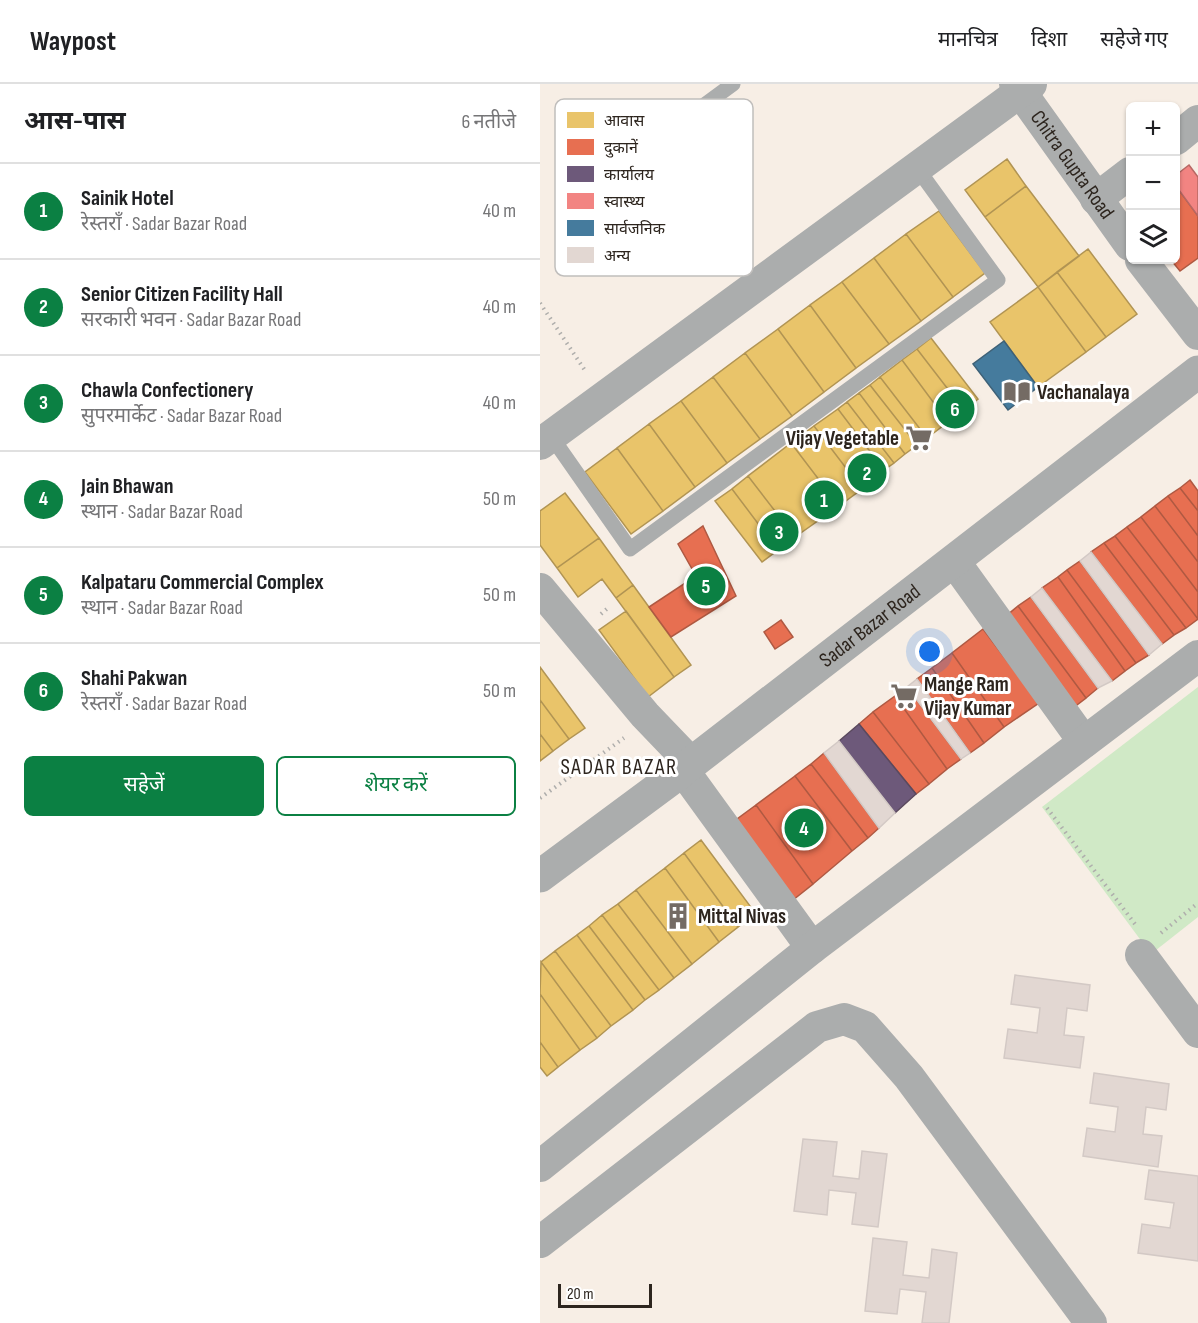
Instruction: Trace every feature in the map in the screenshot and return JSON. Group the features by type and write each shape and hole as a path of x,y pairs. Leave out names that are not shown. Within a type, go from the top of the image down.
{"street":[{"path":"545,440 917,168 1022,87"},
{"name":"Chitra Gupta Road","path":"1022,87 1096,200 1126,239"},
{"path":"1180,136 1198,122"},
{"path":"1096,200 1126,177"},
{"path":"1144,264 1198,334"},
{"name":"Sadar Bazar Road","path":"540,876 687,767 954,561 1194,383"},
{"path":"954,561 1084,742"},
{"path":"543,597 650,720 687,767 812,948"},
{"path":"540,1166 812,948 1198,656"},
{"path":"1147,941 1198,1032"},
{"path":"540,1242 793,1044 817,1027 844,1019 865,1027 909,1077 1079,1319"}],"lane":[{"path":"713,99 733,84"},
{"path":"545,440 630,549 639,543 998,280 917,168"}],"path":[{"path":"540,303 603,398"},
{"path":"540,798 650,720"},
{"path":"1047,808 1147,941 1198,903"}],"green space":[{"path":"1198,687 1198,917 1151,954 1042,807"}],"building: आवास":[{"path":"1007,159 1026,186 985,217 965,190"},
{"path":"1026,186 1079,256 1038,287 985,217"},
{"path":"939,211 985,273 953,297 906,234"},
{"path":"906,234 953,297 921,321 874,258"},
{"path":"1088,249 1137,314 1106,337 1057,272"},
{"path":"874,258 921,321 889,344 842,282"},
{"path":"1057,272 1106,337 1086,352 1038,287"},
{"path":"842,282 889,344 856,368 810,305"},
{"path":"1038,287 1086,352 1038,387 990,322"},
{"path":"810,305 856,368 824,392 778,329"},
{"path":"778,329 824,392 792,416 745,353"},
{"path":"931,338 978,399 964,410 917,349"},
{"path":"917,349 964,410 948,422 902,360"},
{"path":"745,353 792,416 760,439 713,377"},
{"path":"902,360 948,422 927,438 880,377"},
{"path":"713,377 760,439 727,463 681,401"},
{"path":"880,377 927,438 917,445 870,385"},
{"path":"870,385 917,445 905,454 859,393"},
{"path":"859,393 905,454 894,463 847,402"},
{"path":"681,401 727,463 695,487 649,424"},
{"path":"847,402 894,463 884,470 838,409"},
{"path":"838,409 884,470 862,489 814,426"},
{"path":"649,424 695,487 663,511 617,448"},
{"path":"814,426 862,489 839,506 791,443"},
{"path":"791,443 839,506 795,537 748,476"},
{"path":"617,448 663,511 631,534 585,472"},
{"path":"748,476 795,537 778,550 732,489"},
{"path":"732,489 778,550 762,562 715,501"},
{"path":"565,493 599,538 557,568 540,545 540,511"},
{"path":"599,538 633,585 616,598 602,579 578,597 557,568"},
{"path":"633,585 691,665 674,677 616,598"},
{"path":"626,611 674,677 648,697 599,630"},
{"path":"540,667 585,728 569,739 540,700"},
{"path":"540,700 569,739 553,751 540,734"},
{"path":"540,734 553,751 540,761"},
{"path":"701,840 756,914 738,927 684,853"},
{"path":"684,853 738,927 719,942 665,868"},
{"name":"Mittal Nivas","path":"665,868 719,942 692,964 636,890"},
{"path":"636,890 692,964 674,978 618,904"},
{"path":"618,904 674,978 659,990 602,915"},
{"path":"602,915 659,990 645,1000 589,926"},
{"path":"589,926 645,1000 633,1010 577,935"},
{"path":"577,935 633,1010 611,1026 555,951"},
{"path":"555,951 611,1026 597,1038 541,962"},
{"path":"541,962 597,1038 580,1050 540,994"},
{"path":"540,994 580,1050 558,1067 540,1042"},
{"path":"540,1042 558,1067 547,1076 540,1067"}],"building: दुकानें":[{"path":"1180,191 1198,216 1198,258 1180,271 1174,264 1180,264"},
{"path":"1190,480 1198,491 1198,511 1180,488"},
{"path":"1180,488 1198,511 1198,536 1168,496"},
{"path":"1168,496 1198,536 1198,562 1155,506"},
{"path":"1155,506 1198,562 1198,592 1141,517"},
{"path":"1141,517 1198,592 1198,619 1127,527"},
{"path":"703,526 736,596 671,637 649,607 696,576 678,544"},
{"path":"1127,527 1198,619 1186,628 1115,536"},
{"path":"1115,536 1186,628 1174,635 1104,543"},
{"path":"1104,543 1174,635 1162,644 1091,552"},
{"path":"1080,561 1149,655 1136,663 1067,570"},
{"path":"1067,570 1136,663 1125,671 1058,577"},
{"path":"1058,577 1125,671 1112,681 1042,588"},
{"path":"1031,597 1098,688 1086,698 1018,606"},
{"path":"1018,606 1086,698 1073,708 1006,616"},
{"path":"781,620 793,637 775,649 764,632"},
{"path":"983,629 1039,703 1004,727 952,653"},
{"path":"952,653 1004,727 984,743 932,668"},
{"path":"932,668 984,743 970,753 917,679"},
{"path":"907,687 961,759 947,769 895,696"},
{"path":"895,696 947,769 929,784 873,712"},
{"path":"873,712 929,784 916,794 859,724"},
{"path":"824,753 879,828 868,838 811,764"},
{"path":"811,764 868,838 852,851 795,776"},
{"path":"795,776 852,851 813,884 756,805"},
{"path":"756,805 813,884 788,904 733,822"}],"building: कार्यालय":[{"path":"859,724 916,794 895,813 839,741"}],"building: स्वास्थ्य":[{"path":"1189,165 1198,177 1198,216 1180,191 1180,172"}],"building: सार्वजनिक":[{"path":"1004,341 1038,387 1008,410 973,364"}],"building: अन्य":[{"path":"1091,552 1162,644 1149,655 1080,561"},
{"path":"1042,588 1112,681 1098,688 1031,597"},
{"path":"917,679 970,753 961,759 907,687"},
{"path":"839,741 895,813 879,828 824,753"},
{"path":"1015,975 1090,985 1087,1011 1067,1008 1064,1035 1084,1037 1080,1068 1004,1058 1008,1029 1037,1033 1040,1008 1011,1004"},
{"path":"1094,1073 1169,1084 1166,1110 1146,1107 1143,1134 1162,1136 1158,1167 1083,1156 1087,1128 1115,1132 1118,1107 1090,1103"},
{"path":"803,1139 837,1142 833,1176 859,1179 862,1151 887,1154 878,1227 852,1224 856,1193 829,1190 827,1215 794,1211"},
{"path":"1149,1170 1198,1176 1198,1261 1138,1253 1142,1224 1170,1228 1174,1203 1145,1199"},
{"path":"873,1238 907,1242 903,1275 929,1278 932,1249 957,1253 949,1323 922,1323 926,1292 900,1289 897,1314 865,1311"}],"place":[{"name":"Vachanalaya","path":"1017,392"},
{"name":"Shahi Pakwan","path":"955,409"},
{"name":"Vijay Vegetable","path":"919,438"},
{"name":"Senior Citizen Facility Hall","path":"867,473"},
{"name":"Sainik Hotel","path":"824,500"},
{"name":"Chawla Confectionery","path":"779,532"},
{"name":"Kalpataru Commercial Complex","path":"706,586"},
{"name":"Mange Ram Vijay Kumar","path":"904,696"},
{"name":"Jain Bhawan","path":"804,828"},
{"name":"Mittal Nivas","path":"678,916"}],"district":[{"name":"SADAR BAZAR","path":"619,767"}]}
